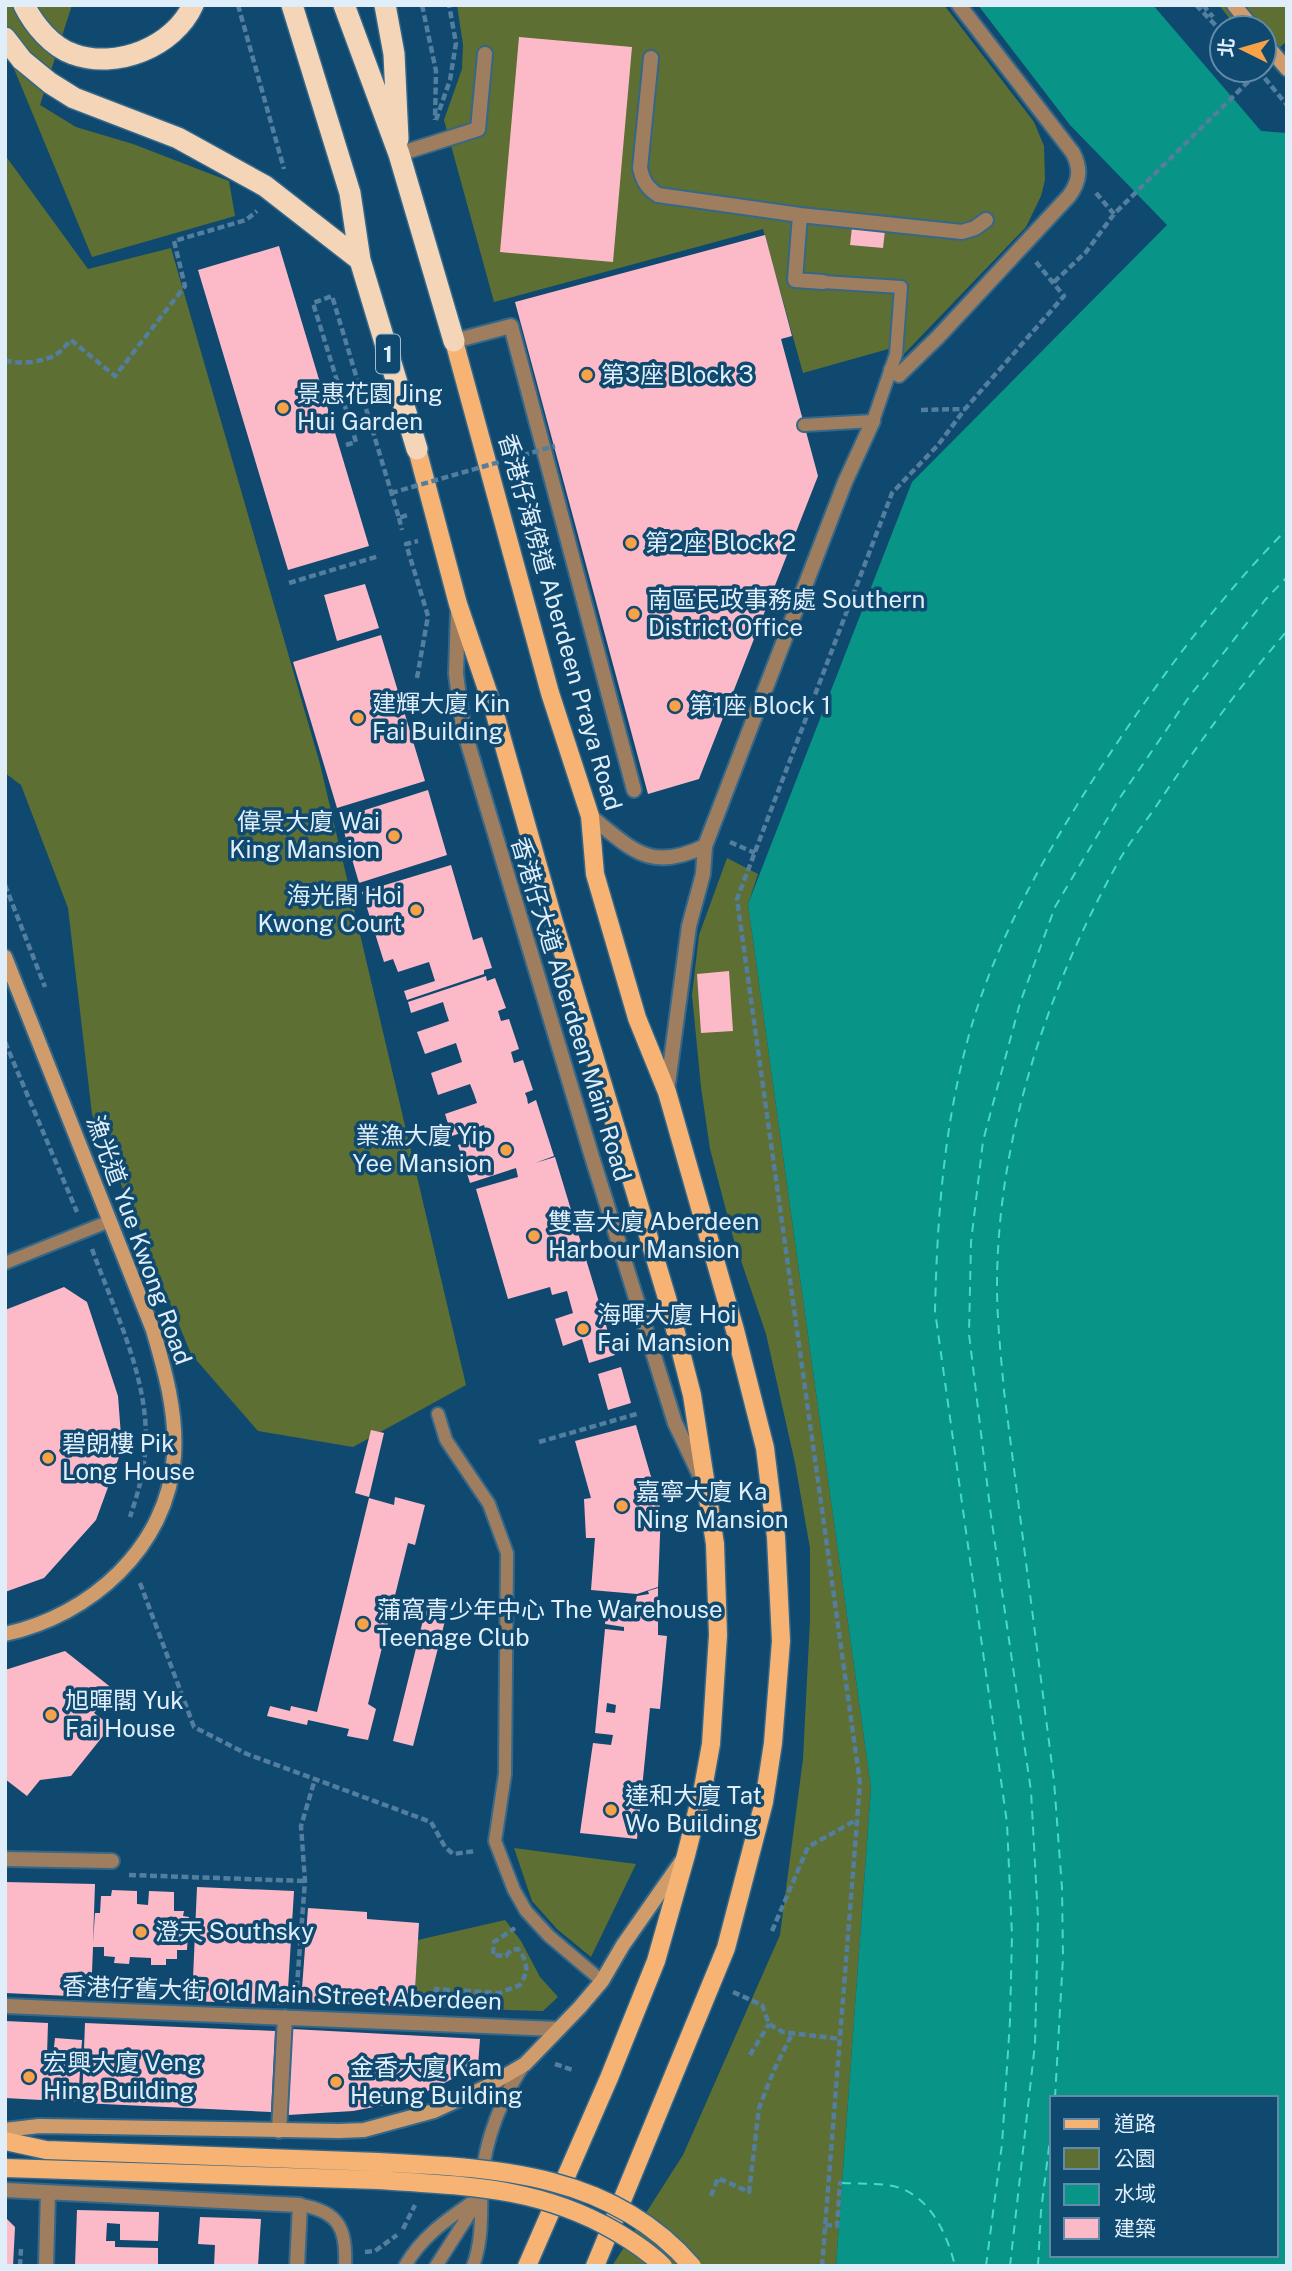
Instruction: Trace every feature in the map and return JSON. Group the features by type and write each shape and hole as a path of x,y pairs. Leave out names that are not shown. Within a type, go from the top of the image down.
{"highway":[{"path":"24,5 45,35 70,54 84,58 120,59 153,47 174,31 193,5"},
{"name":"1","path":"292,5 350,193 360,260 416,449"},
{"name":"香港仔海傍道 Aberdeen Praya Road","path":"344,5 399,154 454,341"},
{"path":"384,5 394,54 399,154"},
{"path":"5,38 22,60 50,83 74,98 178,138 265,187 360,260"}],"main road":[{"name":"香港仔海傍道 Aberdeen Praya Road","path":"454,341 550,693 590,816 595,874 637,1018 667,1092 756,1407 765,1448 776,1537 780,1641 773,1743 764,1802 726,1948 713,1985 595,2266"},
{"path":"416,449 458,604 492,706 667,1298 692,1395 710,1497 715,1544 718,1635 711,1744 686,1855 656,1961 609,2078 527,2266"},
{"name":"漁光道 Yue Kwong Road","path":"5,957 153,1330 169,1389 175,1441 172,1477 166,1496 148,1535 125,1567 106,1586 63,1614 38,1625 5,1634"},
{"path":"5,2130 39,2126 364,2130 434,2110 486,2087 525,2064 602,1981 623,1945 686,1855"},
{"path":"5,2141 46,2150 379,2162 502,2170 540,2177 608,2203 643,2222 675,2246 692,2266"},
{"path":"5,2168 378,2180 499,2189 533,2196 600,2222 631,2240 663,2266"}],"street":[{"path":"895,372 938,337 1069,195 1076,186 1079,175 1073,153 959,5"},
{"path":"399,154 478,129 485,54"},
{"path":"651,58 640,168 642,179 649,189 658,195 800,215 962,232 975,228 986,220"},
{"path":"800,215 795,280 823,282"},
{"name":"香港仔海傍道 Aberdeen Praya Road","path":"454,341 511,326 634,790"},
{"path":"667,1092 688,926 703,874 705,846 845,482 873,421"},
{"name":"香港仔大道 Aberdeen Main Road","path":"458,604 456,674 463,727 675,1423 710,1497"},
{"path":"590,816 631,849 646,855 667,858 684,856 705,846"},
{"path":"5,1859 112,1861"},
{"name":"香港仔舊大街 Old Main Street Aberdeen","path":"5,2006 290,2013 557,2029"},
{"path":"279,2131 290,2013"},
{"path":"5,2190 300,2205 297,2266"},
{"path":"46,2266 48,2192"}],"lane":[{"path":"804,425 873,421 895,372 901,288 823,282"},
{"path":"5,1263 110,1221"},
{"path":"438,1414 446,1440 489,1504 507,1553 505,1773 495,1841 514,1890 531,1917 602,1981"},
{"path":"473,2266 481,2232 482,2174 494,2125 512,2083 525,2064"},
{"path":"405,2266 415,2248 429,2233 481,2196"},
{"path":"436,2266 481,2196"},
{"path":"300,2205 317,2207 340,2225 345,2240 345,2260"}],"path":[{"path":"238,5 286,173"},
{"path":"422,5 436,71 435,125 454,62 456,43 449,5"},
{"path":"822,2266 860,1783 737,899 892,493 938,445 965,409 1064,296 1054,282 1086,251 1114,214 1245,84"},
{"path":"1268,84 1287,105"},
{"path":"1104,202 1114,214"},
{"path":"5,360 18,362 53,357 71,340 115,376 186,286 174,241 246,220 257,211"},
{"path":"346,445 356,442 313,303 332,296 402,530"},
{"path":"921,410 965,409"},
{"path":"391,494 555,446"},
{"path":"399,518 411,514"},
{"path":"415,527 419,541 406,544 428,616 417,678"},
{"path":"289,583 379,556"},
{"path":"730,842 755,853"},
{"path":"5,1042 85,1230 133,1363 142,1398 145,1451 140,1487 128,1523"},
{"path":"539,1442 640,1413"},
{"path":"140,1583 194,1727 247,1754 431,1822 445,1847 453,1854 485,1850 502,1859"},
{"path":"290,2013 305,1881 301,1826 315,1779"},
{"path":"772,1931 808,1847 857,1820"},
{"path":"124,1875 305,1881"},
{"path":"434,2014 436,1989 499,1993 520,1985 527,1969 526,1958 518,1949 511,1950 506,1956 493,1955 494,1942 531,1917"},
{"path":"713,1985 762,2005 769,2025 783,2032 840,2039"},
{"path":"750,2055 769,2025"},
{"path":"711,2196 718,2178 749,2192 759,2108 793,2032"},
{"path":"825,2225 837,2227 842,2183"},
{"path":"345,2260 375,2251 402,2232 416,2202"},
{"path":"20,2266 21,2244"}],"green space":[{"path":"5,5 72,5 40,105 76,127 133,144 229,181 235,216 92,257 5,47"},
{"path":"457,5 944,5 1034,122 1044,146 1045,180 1041,196 1026,227 903,355 892,348 803,373 763,229 494,302 444,120 462,69 463,45"},
{"path":"1219,5 1287,5 1287,41 1278,49 1278,14 1226,14"},
{"path":"5,155 88,269 171,248 320,764 466,1385 353,1447 258,1431 191,1354 92,1114 68,908 21,785 5,773"},
{"path":"727,858 758,874 748,904 871,1788 836,2266 612,2266 683,2155 780,1935 803,1759 810,1620 810,1548 795,1463 766,1334 733,1237 710,1149 692,995 699,935"},
{"path":"514,1848 636,1864 591,1957 557,1929 532,1901"},
{"path":"505,1920 521,1941 540,1977 558,1997 543,2011 414,2007 418,1940"}],"water":[{"path":"978,5 1153,5 1208,69 1208,84 1221,84 1261,131 1287,133 1287,2266 836,2266 871,1788 748,904 912,482 1167,225 1070,125"}],"building":[{"path":"519,37 632,47 613,262 500,252"},
{"path":"852,227 885,230 883,248 850,245"},
{"path":"765,235 792,336 781,339 818,476 699,779 648,794 515,302"},
{"name":"景惠花園 Jing Hui Garden","path":"279,246 369,546 288,570 198,270"},
{"path":"365,584 379,628 337,641 324,595"},
{"name":"建輝大廈 Kin Fai Building","path":"381,635 425,781 337,808 293,662"},
{"name":"偉景大廈 Wai King Mansion","path":"428,790 447,855 359,883 340,818"},
{"name":"海光閣 Hoi Kwong Court","path":"451,865 473,940 482,937 492,968 484,970 484,974 407,1000 404,991 435,981 429,962 398,972 393,959 384,962 362,892"},
{"path":"729,971 733,1031 701,1033 697,974"},
{"path":"486,976 487,981 495,978 506,1008 498,1011 501,1021 509,1019 519,1049 511,1052 514,1063 523,1060 533,1090 525,1093 528,1104 536,1100 554,1156 535,1163 555,1157 615,1355 589,1363 582,1339 563,1346 555,1319 573,1313 567,1291 552,1295 550,1287 508,1299 476,1189 518,1177 516,1168 470,1183 458,1145 487,1135 484,1125 452,1136 445,1114 477,1103 474,1094 470,1084 438,1095 431,1073 462,1062 456,1043 425,1054 417,1032 449,1021 443,1002 411,1013 408,1002"},
{"path":"64,1287 87,1302 118,1396 122,1449 96,1520 44,1578 5,1592 5,1310"},
{"path":"621,1367 631,1403 608,1410 598,1374"},
{"name":"嘉寧大廈 Ka Ning Mansion","path":"636,1425 661,1511 658,1587 637,1594 591,1590 595,1538 586,1538 584,1499 591,1498 575,1441"},
{"path":"371,1430 384,1433 369,1497 355,1493"},
{"name":"蒲窩青少年中心 The Warehouse Teenage Club","path":"395,1497 425,1505 415,1545 408,1543 368,1704 376,1709 368,1740 347,1736 349,1729 308,1720 307,1725 267,1716 270,1706 290,1711 291,1706 317,1712 369,1498 394,1505"},
{"path":"658,1588 658,1616 618,1612 618,1609 635,1604 637,1596 649,1594 648,1591"},
{"path":"428,1600 449,1605 413,1746 393,1741"},
{"path":"606,1612 658,1618 658,1635 667,1636 660,1709 650,1708 637,1839 580,1833 593,1743 611,1745 613,1735 595,1733 605,1629 624,1631 624,1627 605,1624","holes":["607,1703 616,1705 615,1713 606,1712"]},
{"name":"旭暉閣 Yuk Fai House","path":"65,1651 113,1689 94,1713 111,1726 71,1776 40,1780 27,1796 5,1779 5,1670"},
{"path":"5,1882 95,1884 93,1943 95,1913 100,1913 101,1896 111,1896 112,1890 137,1891 137,1904 148,1905 149,1891 174,1892 174,1911 184,1911 183,1916 189,1917 187,1950 177,1950 177,1959 166,1959 166,1965 151,1965 151,1958 130,1957 129,1964 114,1963 115,1957 104,1956 104,1947 93,1947 91,1997 5,1993"},
{"path":"197,1887 294,1891 287,2005 192,2001"},
{"path":"308,1908 367,1912 367,1919 419,1923 414,2007 301,2002"},
{"name":"宏興大廈 Veng Hing Building","path":"5,2021 48,2023 47,2055 53,2056 55,2038 82,2040 78,2102 5,2098"},
{"path":"85,2023 275,2031 271,2112 82,2103"},
{"path":"292,2029 480,2039 478,2065 435,2088 400,2102 353,2111 288,2115"},
{"path":"77,2210 159,2212 158,2241 120,2240 120,2224 107,2223 106,2241 115,2241 115,2247 158,2248 158,2266 75,2266"},
{"path":"5,2217 15,2227 13,2266 5,2266"},
{"path":"200,2217 261,2219 258,2266 214,2266 215,2245 198,2244"}],"ferry route":[{"path":"986,2266 1002,2144 1010,2021 1012,1935 1007,1823 935,1311 937,1245 951,1115 965,1050 988,977 1037,873 1096,775 1162,678 1234,586 1287,529"},
{"path":"1010,2266 1035,2044 1038,1918 1031,1791 991,1516 969,1334 971,1242 983,1141 1020,1003 1055,907 1119,799 1189,697 1265,600 1287,577"},
{"path":"1055,2096 1063,1957 1062,1888 1054,1781 999,1338 999,1231 1006,1177 1030,1069 1068,964 1091,914 1133,839 1223,712 1287,631"},
{"path":"1038,2266 1041,2211 1050,2139"},
{"path":"842,2183 893,2186 917,2197 941,2228 955,2266"}],"place":[{"name":"第3座 Block 3","path":"587,375"},
{"name":"景惠花園 Jing Hui Garden","path":"283,408"},
{"name":"第2座 Block 2","path":"631,543"},
{"name":"南區民政事務處 Southern District Office","path":"634,614"},
{"name":"第1座 Block 1","path":"675,706"},
{"name":"建輝大廈 Kin Fai Building","path":"358,718"},
{"name":"偉景大廈 Wai King Mansion","path":"394,836"},
{"name":"海光閣 Hoi Kwong Court","path":"416,910"},
{"name":"業漁大廈 Yip Yee Mansion","path":"506,1150"},
{"name":"雙喜大廈 Aberdeen Harbour Mansion","path":"534,1236"},
{"name":"海暉大廈 Hoi Fai Mansion","path":"583,1329"},
{"name":"碧朗樓 Pik Long House","path":"48,1458"},
{"name":"嘉寧大廈 Ka Ning Mansion","path":"622,1506"},
{"name":"蒲窩青少年中心 The Warehouse Teenage Club","path":"363,1624"},
{"name":"旭暉閣 Yuk Fai House","path":"51,1715"},
{"name":"達和大廈 Tat Wo Building","path":"611,1810"},
{"name":"澄天 Southsky","path":"141,1932"},
{"name":"宏興大廈 Veng Hing Building","path":"29,2077"},
{"name":"金香大廈 Kam Heung Building","path":"336,2082"}]}
